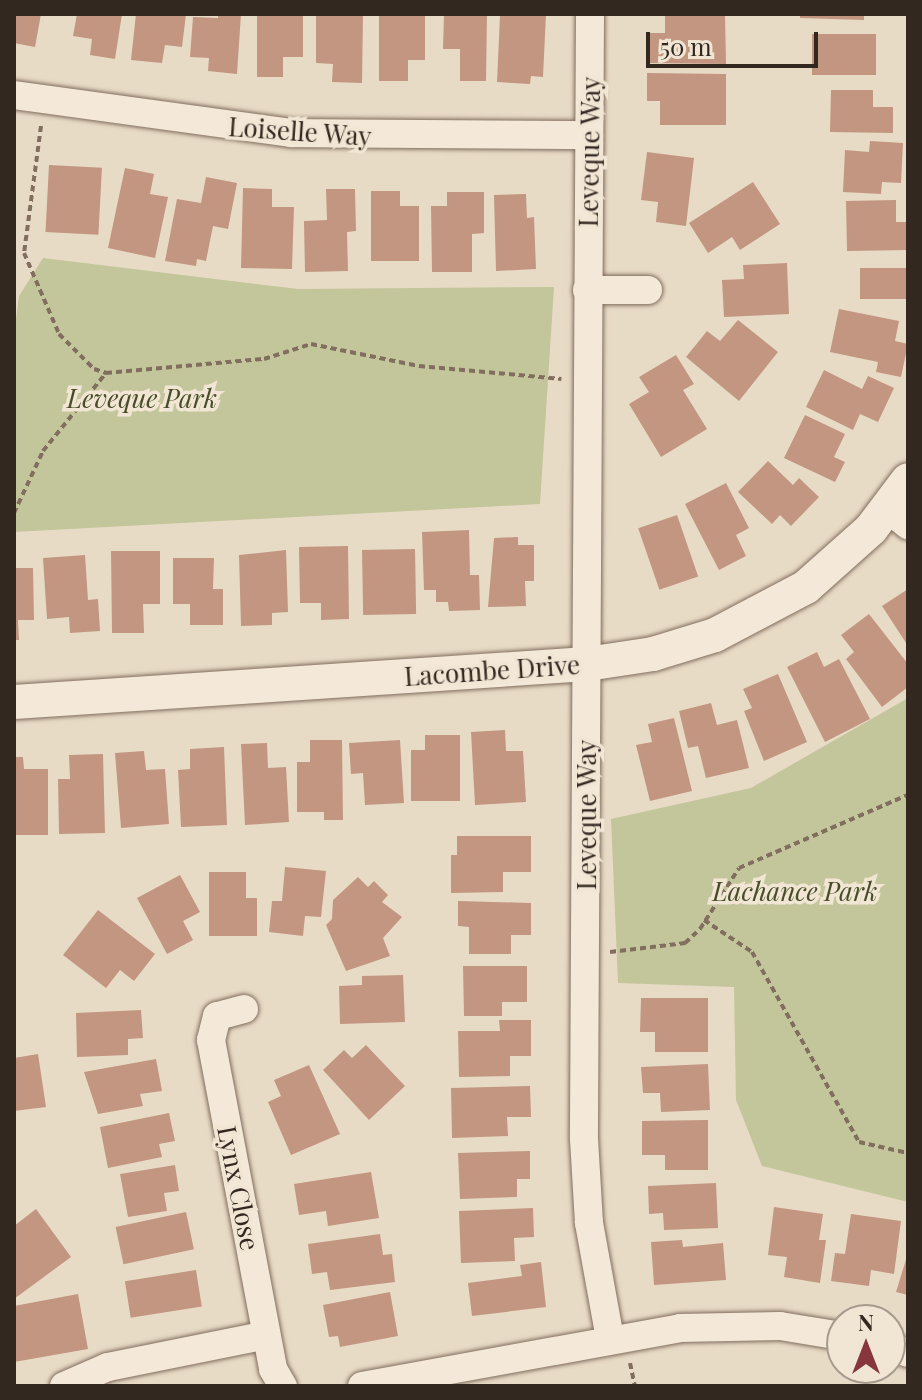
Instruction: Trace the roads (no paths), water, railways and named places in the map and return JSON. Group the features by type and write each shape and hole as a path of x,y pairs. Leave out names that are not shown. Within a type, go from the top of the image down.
{"street":[{"name":"Leveque Way","path":"590,14 584,1169 610,1339"},
{"name":"Loiselle Way","path":"14,95 291,133 589,135"},
{"path":"587,290 648,290"},
{"name":"Lacombe Drive","path":"14,702 587,664 674,648 746,622 831,568 898,517 908,480"},
{"name":"Lynx Close","path":"244,1009 217,1016 211,1040 273,1369 283,1386"},
{"path":"362,1386 610,1339 726,1324 826,1334"},
{"path":"64,1386 108,1367 266,1335"}],"park label":[{"name":"Leveque Park","path":"142,398"},
{"name":"Lachance Park","path":"795,891"}]}
